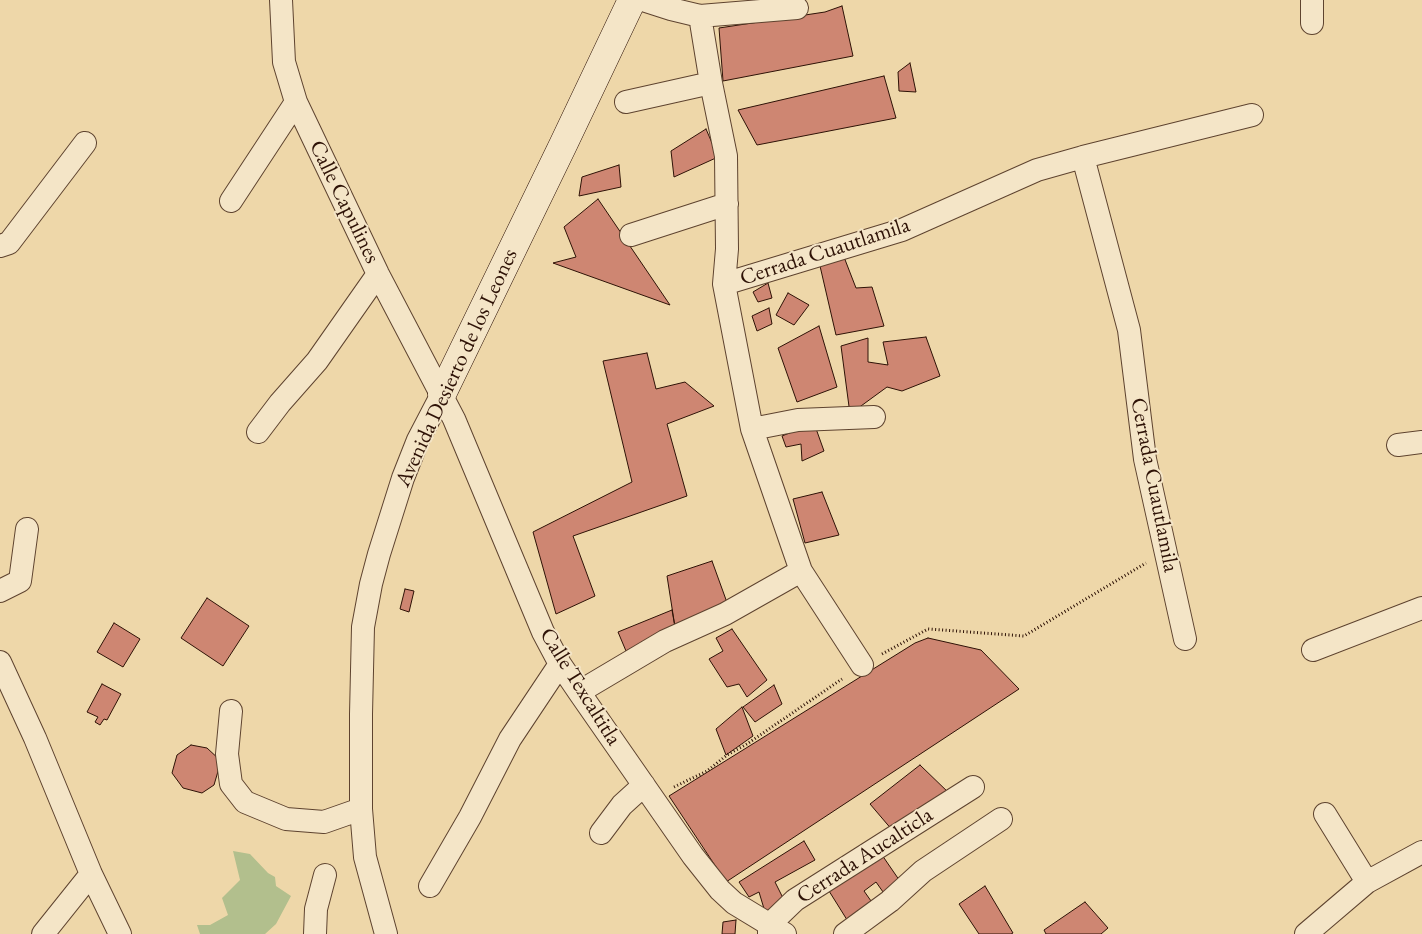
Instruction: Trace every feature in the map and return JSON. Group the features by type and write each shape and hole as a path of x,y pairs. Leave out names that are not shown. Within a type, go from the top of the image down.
{"street":[{"name":"Calle Capulines","path":"281,0 284,62 296,102 378,274 442,394"},
{"name":"Avenida Desierto de los Leones","path":"386,934 365,857 361,809 363,627 371,584 403,478 418,440 632,0"},
{"path":"643,0 700,16 796,8"},
{"path":"1312,0 1312,23"},
{"path":"700,16 726,156 727,249 724,284"},
{"path":"626,102 711,83"},
{"path":"231,201 296,102"},
{"name":"Cerrada Cuautlamila","path":"862,665 801,571 752,429 724,284 902,230 1037,170 1252,115"},
{"path":"0,246 9,243 85,143"},
{"name":"Cerrada Cuautlamila","path":"1083,157 1129,330 1145,459 1185,639"},
{"path":"631,235 727,204"},
{"path":"258,432 316,361 378,274"},
{"name":"Calle Texcaltitla","path":"442,394 542,632 560,664 693,856 720,890 734,903 774,931"},
{"path":"752,429 798,420 874,417"},
{"path":"1398,445 1422,442"},
{"path":"0,591 20,581 27,529"},
{"path":"579,692 665,641 725,614 801,571"},
{"path":"1313,650 1422,608"},
{"path":"0,662 91,874 120,934"},
{"path":"430,886 470,817 510,738 560,664"},
{"path":"231,711 227,754 231,784 245,802 286,819 324,822 361,809"},
{"path":"601,832 622,805 644,785"},
{"name":"Cerrada Aucalticla","path":"774,931 795,900 973,787"},
{"path":"1325,814 1367,882"},
{"path":"845,934 890,901 923,871 1001,819"},
{"path":"1306,934 1367,882 1417,853 1422,852"},
{"path":"43,934 91,874"},
{"path":"315,934 316,909 325,876"}],"path":[{"path":"644,785 670,789 707,771 727,755 747,744 862,665 928,629 1024,636 1166,551"}],"green space":[{"path":"233,851 250,854 268,873 275,877 276,886 291,896 276,924 265,934 200,934 197,925 210,925 228,915 222,898 240,880"}],"building":[{"path":"842,6 853,56 723,81 719,28 825,12"},
{"path":"910,63 916,92 899,91 898,72"},
{"path":"884,76 896,118 757,145 738,110"},
{"path":"706,129 718,157 674,177 671,151"},
{"path":"619,165 621,187 579,196 582,177"},
{"path":"598,199 670,305 553,263 576,257 564,227"},
{"path":"844,257 856,288 872,287 884,326 836,335 820,266"},
{"path":"768,283 772,298 758,302 753,292"},
{"path":"788,293 809,305 794,325 776,315"},
{"path":"769,308 772,324 757,331 752,316"},
{"path":"819,326 837,387 797,402 778,348"},
{"path":"926,337 940,376 902,391 887,387 850,414 841,346 868,338 868,362 888,365 883,342"},
{"path":"647,353 656,389 685,382 714,406 667,424 687,496 573,536 595,596 556,614 533,532 632,482 603,361"},
{"path":"814,423 824,451 802,461 801,444 786,447 782,436"},
{"path":"822,492 839,535 805,543 793,499"},
{"path":"712,561 729,608 675,627 667,576"},
{"path":"405,589 414,591 409,612 400,609"},
{"path":"207,598 249,626 223,666 181,638"},
{"path":"672,610 675,627 626,651 618,632"},
{"path":"114,623 140,639 123,667 97,652"},
{"path":"732,629 767,680 747,697 739,684 727,687 709,659 723,651 716,638"},
{"path":"928,638 981,650 1019,689 726,882 669,796 915,643"},
{"path":"102,684 121,694 107,720 104,719 100,725 95,722 98,717 87,712"},
{"path":"774,685 782,704 755,722 743,707"},
{"path":"742,707 753,736 726,755 716,729"},
{"path":"191,745 207,748 221,761 214,785 202,793 183,788 172,773 177,755"},
{"path":"920,765 950,794 893,831 870,804"},
{"path":"804,841 815,860 775,882 784,900 765,912 759,892 749,897 739,882"},
{"path":"882,855 904,887 888,899 876,882 864,891 876,908 849,923 829,891"},
{"path":"985,886 1013,933 979,934 959,904"},
{"path":"1085,902 1108,928 1101,934 1046,934 1044,930"},
{"path":"736,920 735,934 722,934 723,922"}]}
